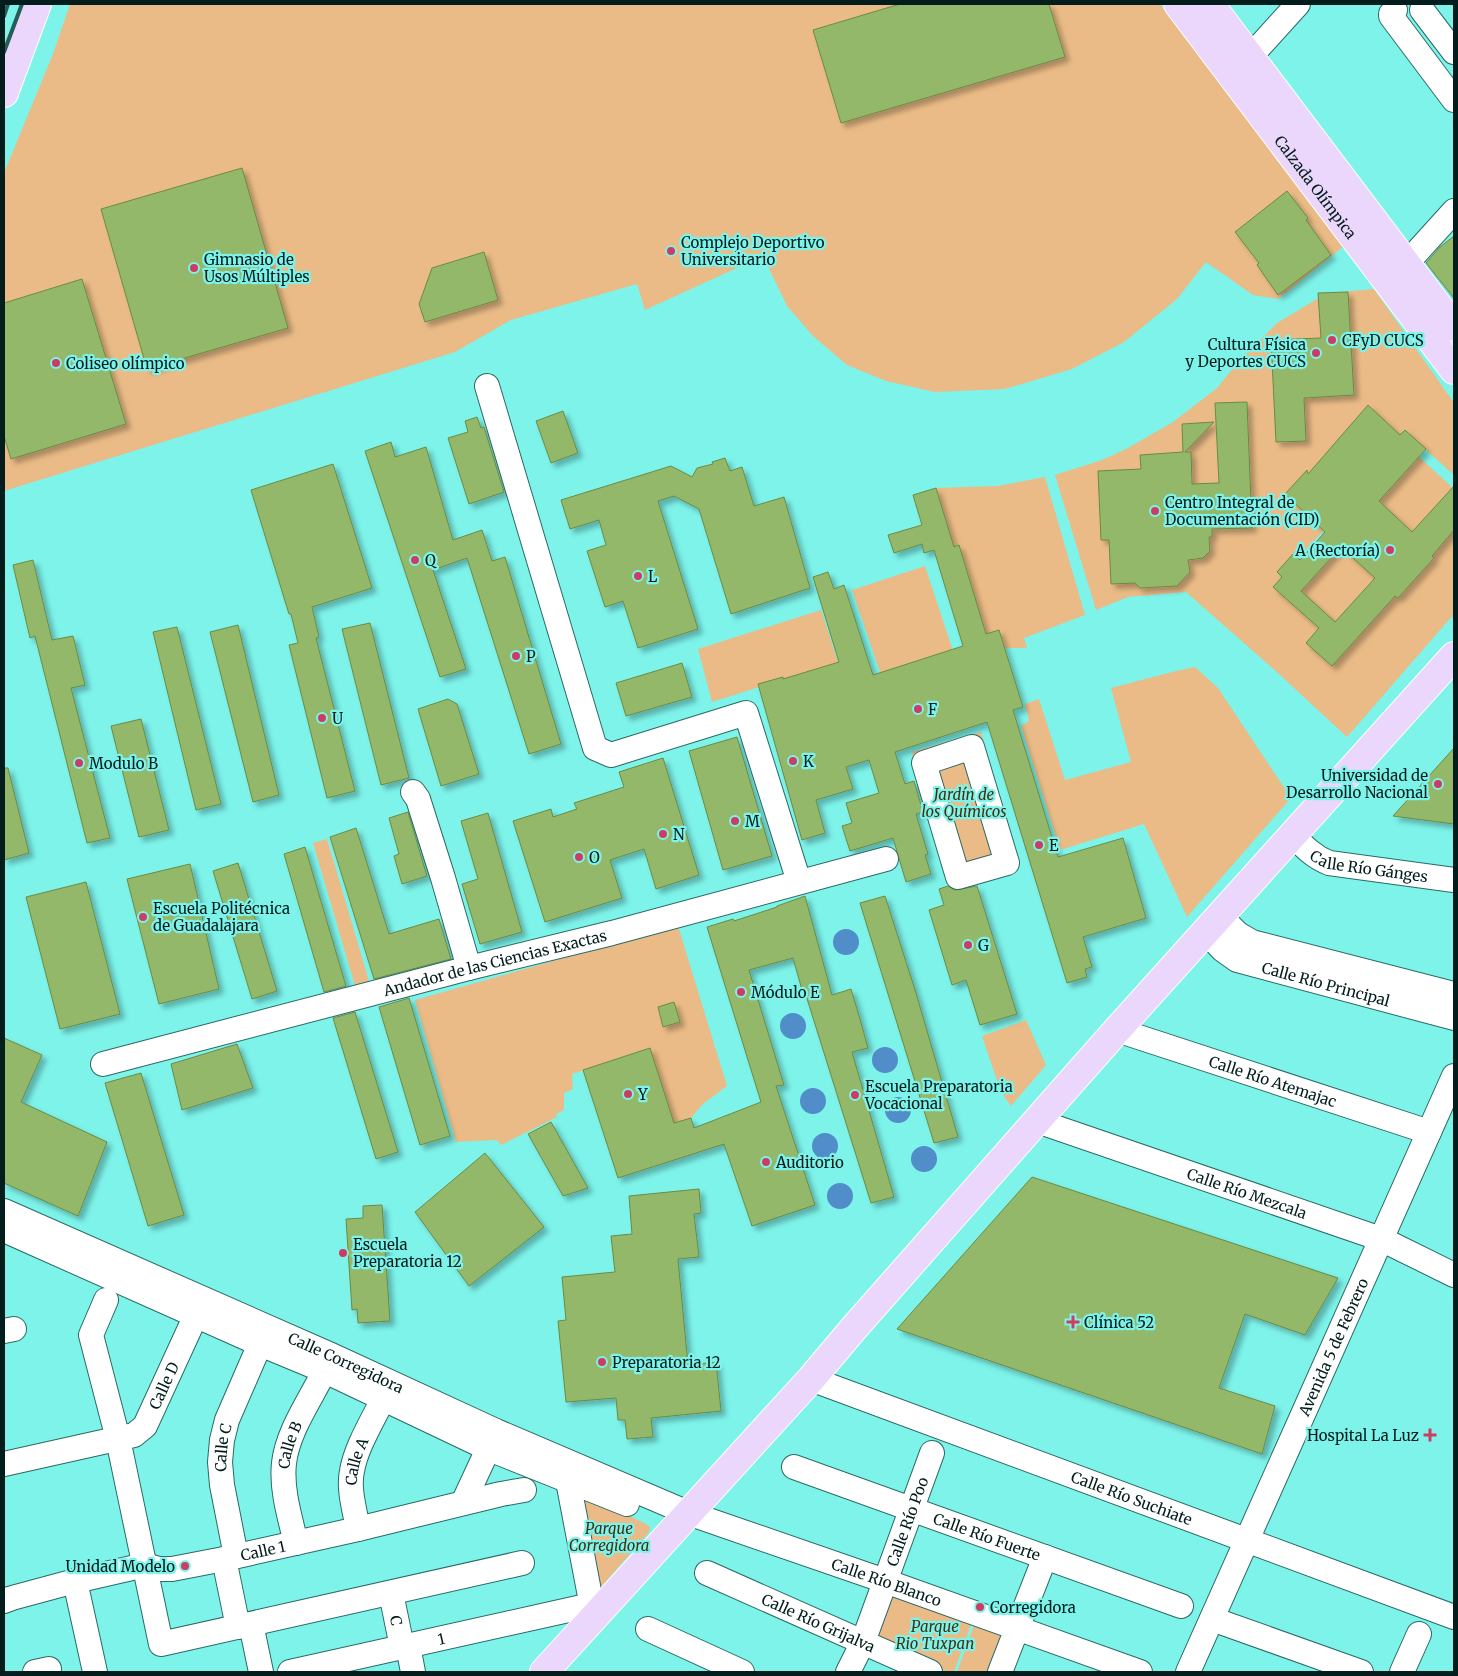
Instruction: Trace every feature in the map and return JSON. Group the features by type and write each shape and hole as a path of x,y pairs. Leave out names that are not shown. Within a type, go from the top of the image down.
{"main road":[{"path":"4,93 37,4"},
{"name":"Calzada Olímpica","path":"1178,4 1454,370"},
{"name":"Calzada Olímpica","path":"1210,4 1454,327"},
{"path":"544,1672 593,1611 683,1518 811,1379 1117,1030 1454,656"}],"street":[{"path":"1250,57 1298,4"},
{"path":"1395,10 1391,14 1392,16 1454,100"},
{"path":"1422,10 1449,46 1422,56"},
{"path":"1406,264 1454,212"},
{"path":"487,386 595,748 611,755 746,713 799,882"},
{"path":"972,747 1007,863 987,870 958,877 924,763 972,747"},
{"path":"413,792 421,808 469,968"},
{"name":"Calle Río Gánges","path":"1293,835 1310,853 1318,859 1329,863 1454,880"},
{"name":"Andador de las Ciencias Exactas","path":"103,1064 469,968 631,928 886,859"},
{"name":"Calle Río Principal","path":"1213,924 1252,942 1454,994"},
{"name":"Calle Río Principal","path":"1213,924 1223,950 1238,960 1454,1018"},
{"name":"Calle Río Atemajac","path":"1117,1030 1429,1132"},
{"name":"Avenida 5 de Febrero","path":"1188,1672 1454,1076"},
{"name":"Calle Río Mezcala","path":"1037,1121 1382,1239 1454,1275"},
{"name":"Calle Corregidora","path":"5,1220 328,1363 492,1440"},
{"name":"Calle Corregidora","path":"91,1259 196,1315 260,1344 328,1363 383,1399 492,1440 683,1518"},
{"path":"106,1300 91,1335 118,1439 161,1644 522,1563"},
{"name":"Calle D","path":"118,1439 134,1435 145,1426 196,1315"},
{"name":"Calle C","path":"260,1344 227,1420 222,1440 220,1462 230,1558 245,1625 261,1672"},
{"name":"Calle B","path":"296,1543 284,1486 284,1463 289,1440 328,1363"},
{"name":"Calle Río Suchiate","path":"811,1379 1454,1617"},
{"name":"Calle A","path":"358,1529 351,1488 351,1471 356,1454 383,1399"},
{"path":"4,1464 118,1439"},
{"path":"463,1503 492,1440"},
{"name":"Calle Río Poo","path":"848,1672 863,1642 932,1452"},
{"name":"Calle Río Fuerte","path":"794,1467 1181,1606"},
{"path":"570,1472 593,1611"},
{"name":"Calle 1","path":"4,1602 12,1598 75,1581 145,1565 159,1569 172,1569 230,1558 524,1490"},
{"name":"Calle Río Blanco","path":"683,1518 886,1581 1140,1672"},
{"path":"1000,1672 1045,1557"},
{"name":"Calle Río Grijalva","path":"708,1573 930,1672"},
{"path":"75,1581 95,1672"},
{"name":"C","path":"391,1593 413,1672"},
{"name":"1","path":"290,1672 405,1647 593,1611"},
{"path":"1212,1619 1361,1672"},
{"path":"648,1629 742,1672"},
{"path":"1402,1672 1419,1634"}],"green space":[{"name":"Complejo Deportivo Universitario","path":"70,4 1160,4 1344,246 1278,299 1253,295 1206,262 1177,299 1124,342 1072,369 1005,389 935,392 886,381 847,365 813,336 787,306 763,256 645,310 637,284 511,320 455,352 4,491 4,173 53,54"},
{"path":"1374,289 1454,403 1454,475 1404,430 1380,457 1332,521 1273,587 1319,628 1306,643 1332,666 1395,596 1398,598 1434,558 1432,556 1454,530 1454,614 1347,737 1186,592 1128,597 1096,610 1055,475 1102,460 1128,448 1173,422 1217,388 1238,362 1277,323 1327,293"},
{"path":"1419,457 1453,488 1412,532 1379,501"},
{"path":"1045,477 1085,615 1024,638 1027,648 1005,648 999,630 986,634 959,545 954,547 936,488 998,486"},
{"path":"1341,547 1375,578 1335,622 1301,591"},
{"path":"925,566 954,654 881,675 852,590"},
{"path":"821,610 845,684 816,669 712,702 698,649"},
{"path":"1195,667 1218,688 1291,798 1187,917 1144,824 1060,850 1021,726 1029,721 1025,704 1039,699 1065,780 1131,762 1111,688"},
{"name":"Jardín de los Químicos","path":"981,732 1016,853 948,873 912,752"},
{"path":"327,839 369,981 355,986 313,843"},
{"path":"678,926 727,1086 703,1104 691,1118 674,1123 649,1048 572,1074 573,1089 564,1093 564,1110 556,1114 557,1117 501,1145 497,1140 456,1142 415,1000"},
{"path":"1026,1020 1046,1065 1011,1106 1001,1092 982,1036"},
{"name":"Parque Corregidora","path":"576,1490 648,1525 650,1528 649,1532 596,1593"},
{"name":"Parque Rio Tuxpan","path":"887,1586 974,1616 954,1672 942,1672 870,1640"},
{"path":"975,1622 1012,1634 997,1672 957,1672"}],"water":[{"path":"846,929 855,933 859,942 855,951 846,955 837,951 833,942 837,933"},
{"path":"793,1013 802,1017 806,1026 802,1035 793,1039 784,1035 780,1026 784,1017"},
{"path":"885,1047 894,1051 898,1060 894,1069 885,1073 876,1069 872,1060 876,1051"},
{"path":"813,1088 822,1092 826,1101 822,1110 813,1114 804,1110 800,1101 804,1092"},
{"path":"898,1097 907,1101 911,1110 907,1119 898,1123 889,1119 885,1110 889,1101"},
{"path":"825,1133 834,1137 838,1146 834,1155 825,1159 816,1155 812,1146 816,1137"},
{"path":"924,1146 933,1150 937,1159 933,1168 924,1172 915,1168 911,1159 915,1150"},
{"path":"840,1183 849,1187 853,1196 849,1205 840,1209 831,1205 827,1196 831,1187"}],"building":[{"path":"900,4 1049,4 1065,57 841,123 813,30"},
{"name":"Gimnasio de Usos Múltiples","path":"242,168 288,328 147,369 101,209"},
{"path":"1287,191 1308,218 1306,220 1331,255 1278,295 1257,265 1259,263 1235,232"},
{"path":"1454,236 1454,298 1426,263 1440,247"},
{"path":"484,252 498,300 425,322 419,304 432,268"},
{"name":"Coliseo olímpico","path":"82,279 126,424 11,459 4,436 4,303"},
{"path":"1348,292 1354,395 1304,398 1306,441 1276,442 1271,340 1321,338 1318,293"},
{"name":"Centro Integral de Documentación (CID)","path":"1247,402 1252,528 1212,529 1212,537 1209,537 1210,551 1203,558 1188,560 1190,572 1177,586 1140,588 1135,583 1111,584 1109,540 1101,540 1098,471 1141,469 1140,455 1183,452 1182,424 1214,422 1185,452 1191,452 1192,484 1219,483 1215,403"},
{"name":"A (Rectoría)","path":"1368,405 1400,435 1405,430 1426,449 1379,501 1412,532 1454,486 1454,530 1432,556 1434,558 1398,598 1395,596 1332,666 1306,643 1319,628 1273,587 1282,577 1277,572 1293,554 1300,560 1325,532 1285,494 1307,470 1308,474","holes":["1341,547 1375,578 1335,622 1301,591"]},
{"path":"563,411 578,453 551,463 536,421"},
{"path":"477,417 481,428 484,427 504,492 469,504 448,438 468,432 465,421"},
{"path":"391,442 395,457 426,447 453,540 482,530 492,561 505,557 561,744 529,754 467,558 433,570 466,669 440,677 365,451"},
{"path":"725,458 730,471 742,467 754,506 784,497 810,588 731,614 699,509 674,496 658,501 698,629 638,648 623,601 605,607 587,551 606,545 599,520 570,529 561,500 671,466 692,477 697,468 713,464 712,462"},
{"path":"333,464 372,588 312,607 319,637 316,638 355,791 327,798 289,645 298,643 291,614 289,614 251,490"},
{"path":"936,488 954,547 959,545 986,634 999,630 1023,707 1013,710 1058,857 1123,838 1146,918 1083,937 1092,967 1085,969 1087,977 1067,983 987,722 895,752 905,784 914,781 923,812 916,814 928,854 925,855 931,874 906,882 893,838 850,851 842,826 852,823 846,803 879,793 869,760 846,767 853,789 816,800 825,833 802,840 758,684 783,677 783,679 839,662 813,577 828,572 834,589 844,585 873,675 963,646 934,550 924,553 922,544 894,553 888,535 922,525 913,495"},
{"name":"Modulo B","path":"33,560 52,640 73,636 85,685 71,688 110,838 87,843 35,636 30,638 13,565"},
{"path":"370,623 409,778 381,785 342,629"},
{"path":"238,625 279,795 253,802 210,632"},
{"path":"177,627 221,804 196,810 153,632"},
{"path":"682,663 692,697 626,716 616,683"},
{"path":"448,699 457,704 479,774 441,786 418,709"},
{"path":"141,719 169,830 139,837 111,726"},
{"name":"M","path":"737,737 772,856 723,870 689,751"},
{"name":"Universidad de Desarrollo Nacional","path":"1454,748 1454,824 1393,816"},
{"path":"663,758 699,875 656,889 644,849 610,860 622,898 545,922 513,821 551,809 553,817 577,809 574,803 624,787 619,772"},
{"path":"4,768 8,768 29,853 4,860"},
{"path":"408,812 427,876 402,884 394,856 399,854 389,818"},
{"path":"488,813 522,932 480,944 462,884 478,879 461,821"},
{"path":"356,828 389,934 439,919 451,959 374,979 330,837"},
{"path":"305,847 346,986 324,992 284,854"},
{"path":"238,863 277,991 252,999 213,871"},
{"path":"190,864 219,989 159,1004 127,879"},
{"path":"86,882 120,1014 60,1029 26,897"},
{"name":"G","path":"948,886 955,890 977,886 1017,1014 980,1025 966,980 952,985 929,910 944,905 939,889"},
{"path":"805,896 832,995 851,989 860,1019 868,1048 852,1052 894,1197 871,1203 793,958 749,970 784,1085 776,1086 815,1205 752,1226 724,1144 618,1178 583,1070 650,1048 674,1123 691,1118 694,1128 761,1102 707,927 733,919 734,921"},
{"path":"885,896 916,993 958,1137 934,1143 860,903"},
{"path":"409,998 450,1136 420,1145 379,1007"},
{"path":"674,1002 680,1022 663,1027 658,1007"},
{"path":"355,1012 398,1152 376,1159 333,1018"},
{"path":"4,1038 42,1055 21,1102 107,1142 78,1216 4,1183"},
{"path":"237,1044 253,1088 182,1110 171,1064"},
{"path":"141,1073 184,1215 148,1226 105,1083"},
{"path":"551,1122 588,1188 563,1196 528,1134"},
{"path":"485,1153 544,1227 469,1286 415,1212"},
{"name":"Clínica 52","path":"1032,1177 1338,1278 1305,1335 1245,1314 1219,1388 1275,1406 1262,1454 897,1329"},
{"path":"699,1189 701,1213 694,1214 699,1257 678,1259 688,1365 716,1362 721,1411 651,1418 653,1437 627,1439 625,1420 618,1420 616,1398 566,1402 558,1321 566,1320 562,1277 615,1272 611,1236 632,1234 629,1196"},
{"path":"382,1205 390,1321 358,1323 357,1309 352,1310 346,1219 363,1218 363,1206"}],"railway":[{"path":"4,16 8,4"},
{"path":"4,52 22,4"}],"place":[{"name":"Complejo Deportivo Universitario","path":"671,251"},
{"name":"Gimnasio de Usos Múltiples","path":"194,268"},
{"name":"CFyD CUCS","path":"1332,340"},
{"name":"Cultura Física y Deportes CUCS","path":"1316,353"},
{"name":"Coliseo olímpico","path":"56,363"},
{"name":"Centro Integral de Documentación (CID)","path":"1155,511"},
{"name":"A (Rectoría)","path":"1390,550"},
{"name":"Q","path":"415,560"},
{"name":"L","path":"638,576"},
{"name":"P","path":"516,656"},
{"name":"F","path":"918,709"},
{"name":"U","path":"322,718"},
{"name":"K","path":"793,761"},
{"name":"Modulo B","path":"79,763"},
{"name":"Universidad de Desarrollo Nacional","path":"1438,784"},
{"name":"M","path":"735,821"},
{"name":"N","path":"663,834"},
{"name":"E","path":"1039,845"},
{"name":"O","path":"579,857"},
{"name":"Escuela Politécnica de Guadalajara","path":"143,917"},
{"name":"G","path":"968,945"},
{"name":"Módulo E","path":"741,992"},
{"name":"Y","path":"628,1094"},
{"name":"Escuela Preparatoria Vocacional","path":"855,1095"},
{"name":"Auditorio","path":"766,1162"},
{"name":"Escuela Preparatoria 12","path":"343,1253"},
{"name":"Clínica 52","path":"1073,1322"},
{"name":"Preparatoria 12","path":"602,1362"},
{"name":"Hospital La Luz","path":"1430,1435"},
{"name":"Unidad Modelo","path":"185,1566"},
{"name":"Corregidora","path":"980,1607"}]}
